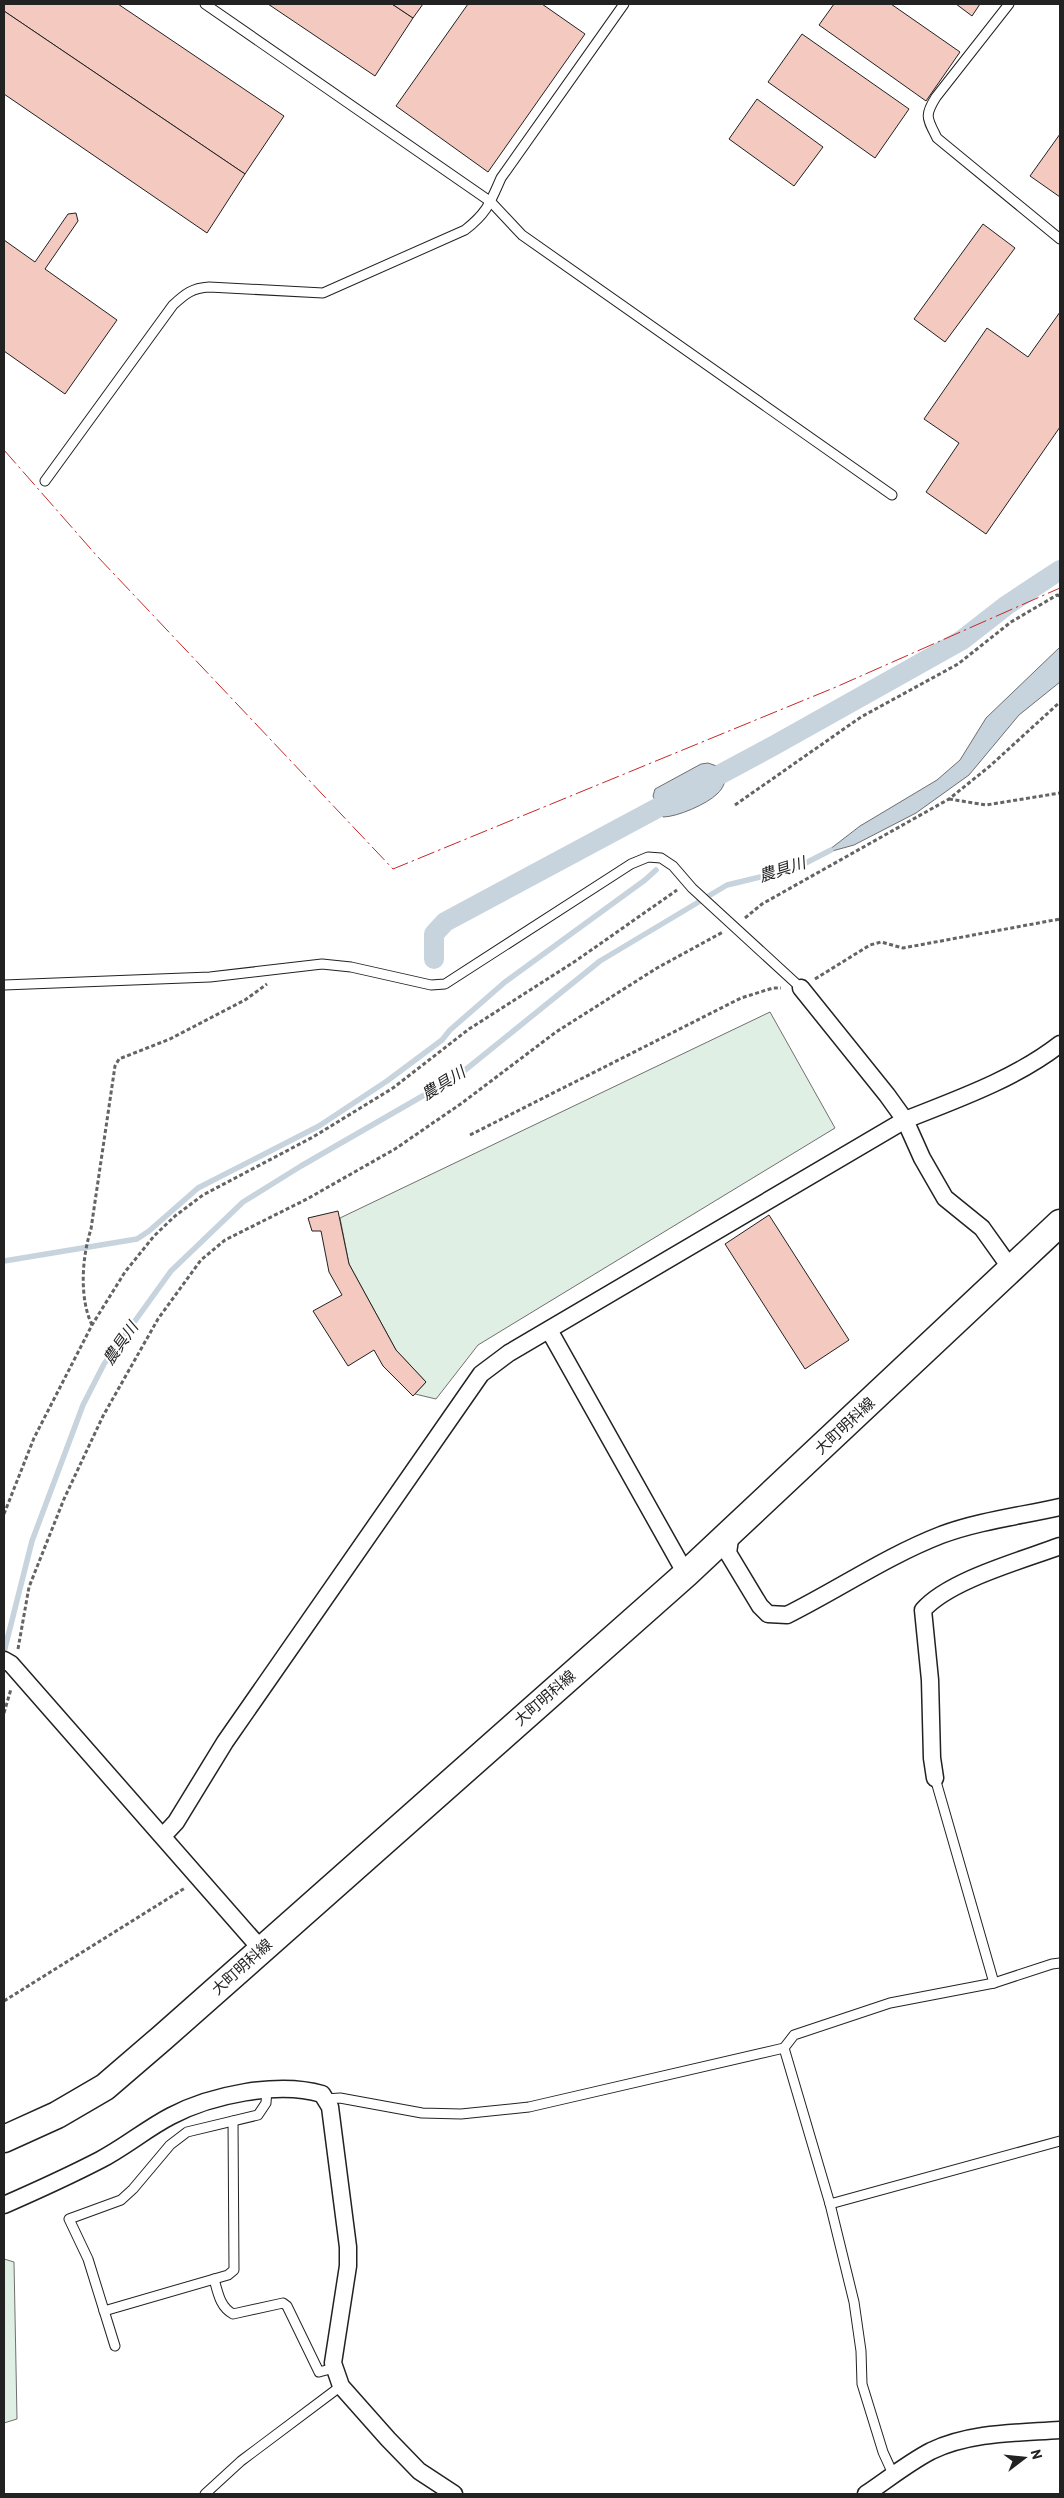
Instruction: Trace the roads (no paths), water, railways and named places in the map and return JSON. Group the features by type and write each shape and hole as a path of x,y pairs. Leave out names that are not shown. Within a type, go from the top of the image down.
{"main road":[{"name":"大町明科線","path":"4,2139 57,2115 105,2087 686,1574 1060,1223"}],"street":[{"path":"801,988 850,1047 905,1120 922,1158 945,1198 982,1228 1012,1270"},
{"path":"163,1836 176,1822 225,1742 471,1386 496,1362 905,1120 984,1087 1034,1063 1060,1044"},
{"path":"549,1330 686,1574"},
{"path":"731,1532 728,1553 760,1606 768,1614 777,1616 787,1615 888,1559 940,1535 970,1526 1060,1507"},
{"path":"935,1778 932,1758 930,1680 923,1610 932,1600 1001,1566 1060,1546"},
{"path":"10,1665 261,1949"},
{"path":"4,2205 101,2160 170,2116 193,2106 267,2089 310,2090 322,2094 331,2113 348,2247 348,2266 334,2368 341,2386 419,2471 454,2494"},
{"path":"866,2494 931,2452 963,2440 990,2435 1060,2430"}],"lane":[{"path":"205,4 491,202 522,235 892,495"},
{"path":"45,481 173,305 185,293 195,288 209,287 323,293 335,290 464,230 481,217 491,202 501,178 624,4"},
{"path":"1009,4 936,97 928,111 929,122 937,138 1060,239"},
{"path":"4,985 210,977 322,964 341,966 410,982 431,985 445,984 631,864 648,857 661,858 673,866 727,921 801,988"},
{"path":"935,1778 994,1984"},
{"path":"326,2099 340,2098 422,2113 491,2112 529,2107 784,2048 794,2035 890,2003 994,1984 1060,1963"},
{"path":"784,2048 830,2204 858,2328 862,2384 880,2444 894,2476"},
{"path":"115,2346 88,2259 68,2219 121,2200 133,2189 170,2145 187,2132 258,2115 266,2104 267,2089"},
{"path":"104,2311 228,2275 234,2270 232,2121"},
{"path":"830,2204 1060,2141"},
{"path":"214,2279 221,2303 226,2310 233,2314 283,2303 287,2306 320,2372 334,2368"},
{"path":"205,2494 241,2462 341,2386"}],"waterway":[{"path":"434,959 434,934 445,922 773,746 962,640 1007,605 1060,570"},
{"name":"農具川","path":"4,1652 32,1541 83,1405 104,1364 171,1271 243,1202 301,1166 459,1075 600,961 727,885 794,869 831,850"},
{"path":"4,1261 137,1239 149,1231 198,1188 319,1126 387,1081 442,1040 450,1030 505,982 656,870"}]}
